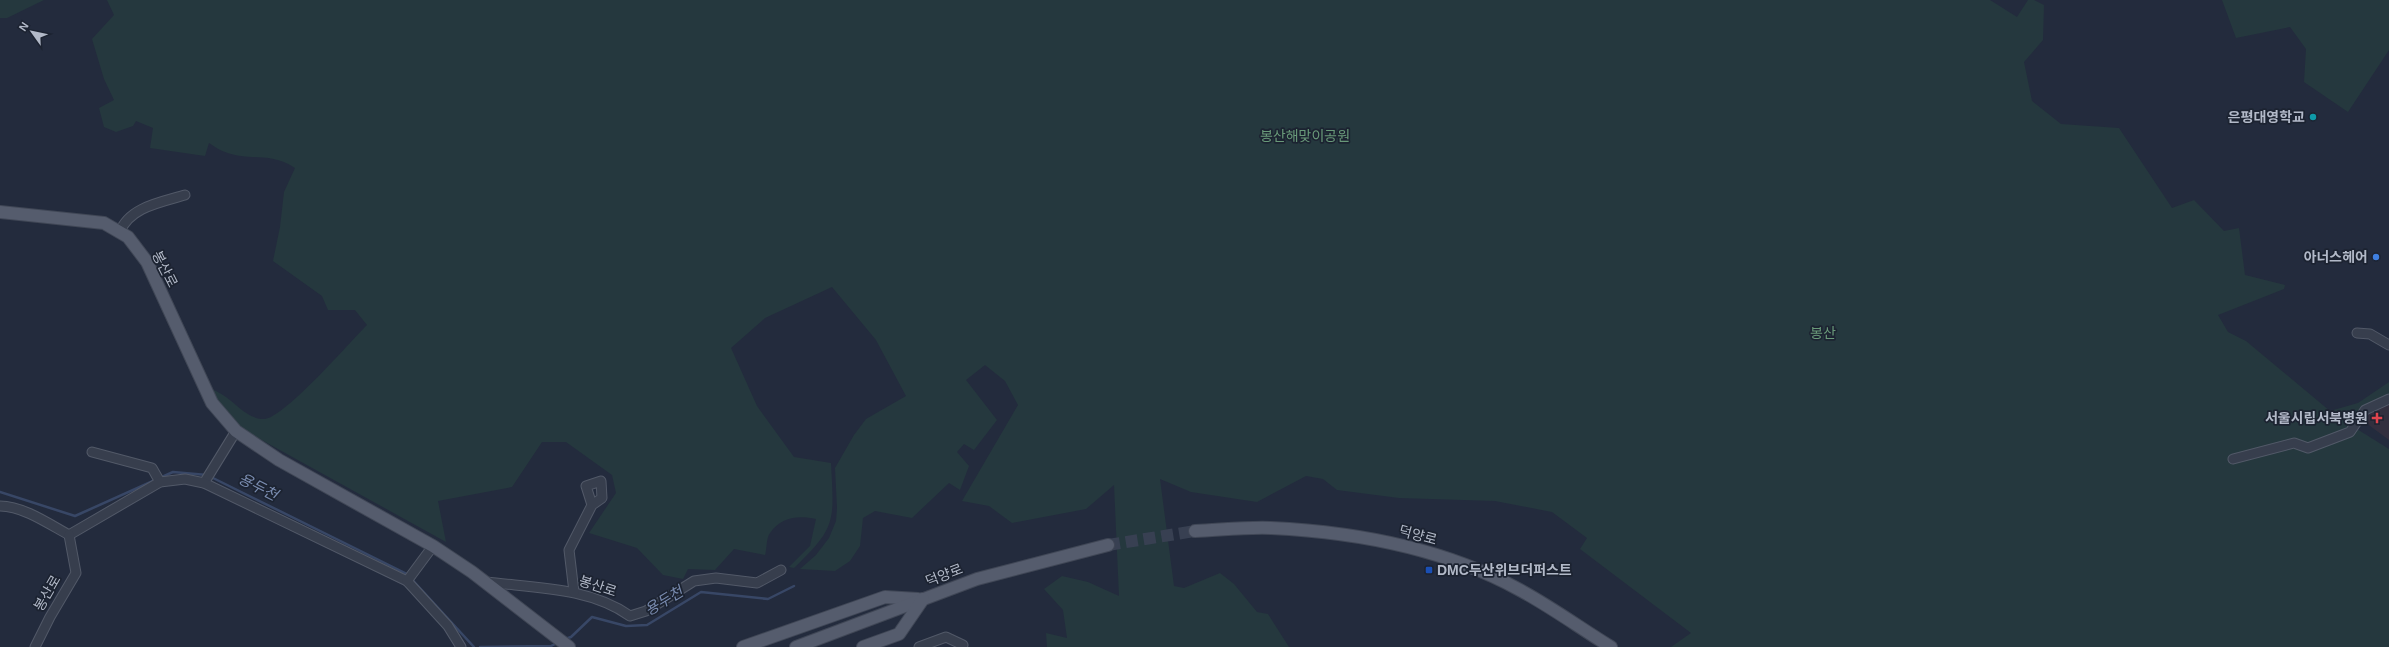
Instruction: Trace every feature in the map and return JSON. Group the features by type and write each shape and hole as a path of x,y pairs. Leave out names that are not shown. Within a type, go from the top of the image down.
{"main road":[{"name":"봉산로","path":"0,212 104,223 128,237 147,262 212,403 236,432 279,460 434,546 486,582 569,647"},
{"name":"덕양로","path":"1195,531 1269,528 1329,532 1400,545 1463,564 1518,589 1610,647"},
{"name":"덕양로","path":"796,647 977,579 1108,545"},
{"path":"743,647 885,597 924,599"},
{"path":"863,647 899,634 924,599"}],"street":[{"path":"120,232 123,225 138,210 185,195"},
{"path":"2357,333 2370,334 2389,346"},
{"path":"2233,459 2294,443 2308,448 2350,432 2365,410 2389,399"},
{"path":"204,483 236,432"},
{"path":"92,452 152,468 160,482"},
{"path":"0,506 8,506 44,521 69,535 160,482 185,479 204,483 407,581 448,626 461,647"},
{"path":"574,592 569,550 592,505"},
{"name":"봉산로","path":"35,647 50,617 76,573 69,535"},
{"path":"407,581 434,546"},
{"name":"봉산로","path":"486,582 574,592 609,604 630,616 646,611 694,581 716,578 757,582 781,570"},
{"path":"919,647 946,636 963,645"}],"shaded area":[{"name":"서울시립서북병원","path":"2389,402 2389,440 2366,423 2365,413"}],"green space":[{"path":"0,0 44,0 7,18 0,18"},
{"name":"봉산","path":"107,0 1990,0 2017,17 2028,0 2034,0 2044,5 2043,40 2024,62 2032,101 2061,124 2119,128 2172,208 2194,200 2224,231 2239,228 2245,275 2285,285 2284,289 2218,315 2228,332 2246,341 2330,411 2358,403 2389,382 2389,396 2362,409 2357,429 2389,449 2389,647 1671,647 1691,633 1580,549 1587,538 1552,512 1495,501 1399,498 1337,490 1323,479 1306,476 1257,502 1191,492 1160,479 1174,586 1184,588 1220,573 1234,584 1257,612 1268,614 1289,647 1047,647 1046,633 1067,638 1063,610 1044,589 1062,576 1088,582 1119,596 1114,485 1086,509 1012,523 989,506 962,501 1018,405 1005,381 985,365 966,380 997,420 974,450 964,444 957,452 969,466 960,490 949,483 912,518 875,511 863,518 860,546 850,561 835,571 800,569 816,555 829,538 836,521 837,508 835,468 854,435 866,419 906,396 876,340 832,287 765,318 731,348 757,406 794,457 831,463 833,498 830,522 818,542 794,568 789,567 810,546 816,519 796,517 785,520 779,524 769,535 765,555 734,549 715,570 688,569 683,579 663,575 637,548 589,533 616,493 612,475 566,442 542,442 512,487 438,501 446,542 249,433 225,414 207,386 228,398 253,417 265,419 275,415 302,393 367,325 355,310 328,310 322,296 273,261 280,227 284,192 295,168 286,163 268,158 234,155 209,143 205,156 150,148 153,128 136,121 133,126 116,132 104,127 99,108 114,100 104,79 92,39 114,15"},
{"path":"2222,0 2389,0 2389,50 2348,112 2304,82 2306,49 2290,27 2236,38"}],"waterway":[{"name":"용두천","path":"0,492 75,516 173,472 207,475"},
{"name":"용두천","path":"211,477 407,574 474,647"},
{"name":"용두천","path":"565,639 571,637 592,617 626,626 647,625 701,592 768,599 794,586"},
{"name":"용두천","path":"480,647 551,646 557,643"}],"tunnel":[{"path":"1108,545 1195,531"}],"place":[{"name":"은평대영학교","path":"2313,117"},
{"name":"아너스헤어","path":"2376,257"},
{"name":"서울시립서북병원","path":"2377,418"},
{"name":"DMC두산위브더퍼스트","path":"1429,570"}],"park label":[{"name":"봉산해맞이공원","path":"1305,136"}]}
